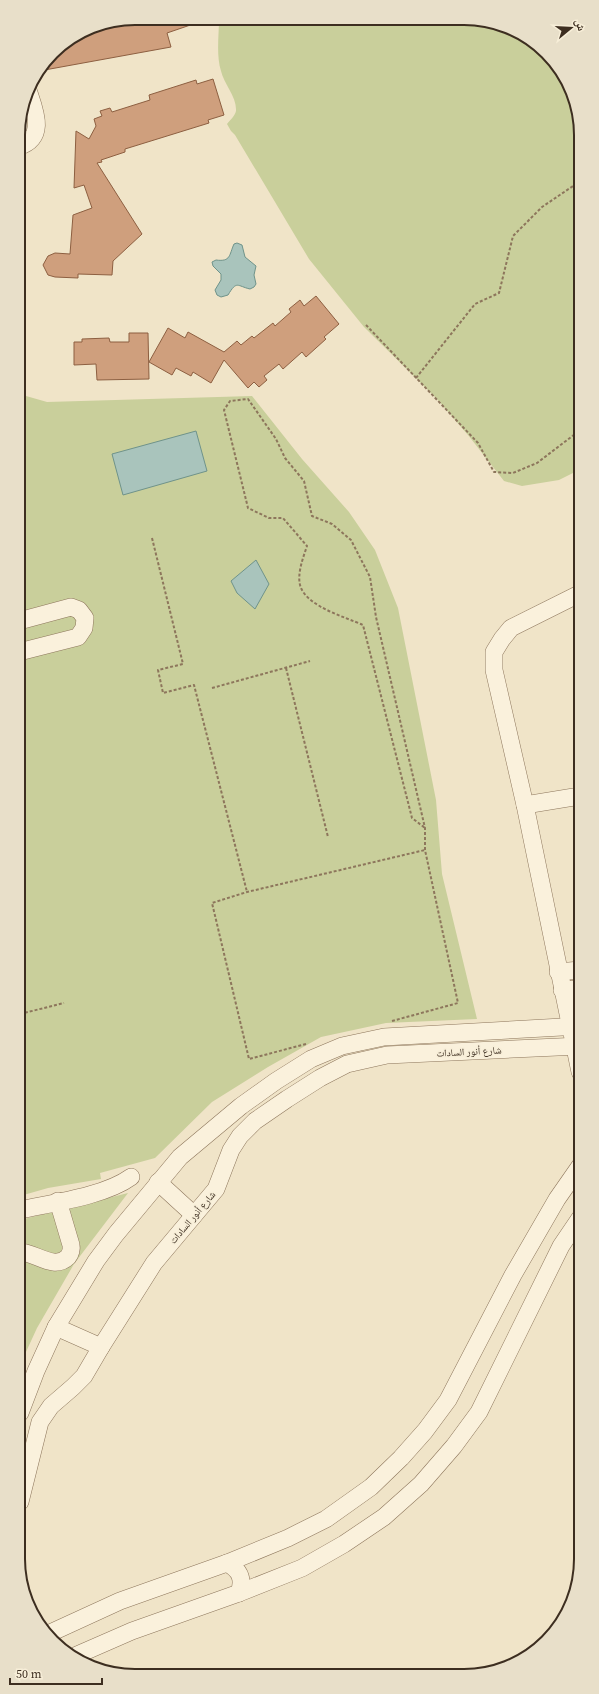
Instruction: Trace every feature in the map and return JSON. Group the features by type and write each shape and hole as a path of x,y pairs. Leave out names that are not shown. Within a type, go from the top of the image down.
{"street":[{"path":"25,144 32,138 37,127 36,116 31,100"},
{"path":"574,596 511,628 494,652 494,670 525,805 558,972 562,990 574,1024"},
{"path":"25,619 71,607 79,610 85,623 82,633 78,637 25,650"},
{"path":"525,805 574,797"},
{"path":"558,972 574,971"},
{"path":"562,990 574,989"},
{"name":"شارع أنور السادات","path":"25,1400 56,1327 96,1261 116,1234 180,1157 241,1106 276,1081 311,1059 342,1046 384,1037 574,1027"},
{"name":"شارع أنور السادات","path":"25,1482 40,1422 50,1406 84,1376 154,1263 216,1188 231,1150 240,1136 255,1121 286,1099 320,1078 347,1064 387,1055 574,1046"},
{"path":"53,1632 120,1601 227,1563 288,1538 326,1519 371,1487 401,1458 425,1431 448,1400 469,1361 491,1313 557,1199 574,1174"},
{"path":"25,1209 114,1187 131,1177"},
{"path":"158,1182 194,1215"},
{"path":"25,1253 53,1262 65,1259 70,1255 72,1250 71,1245 58,1201"},
{"path":"80,1654 132,1631 240,1593 302,1568 344,1544 384,1517 421,1484 454,1446 479,1412 561,1246 574,1227"},
{"path":"537,1233 546,1244 561,1246"},
{"path":"56,1327 101,1347"},
{"path":"227,1563 238,1571 241,1577 242,1583 240,1593"}],"path":[{"path":"416,378 475,304 499,293 513,236 542,207 574,185"},
{"path":"366,325 478,443 494,472 513,472 537,463 574,434"},
{"path":"391,1021 458,1003 425,850 424,828 376,617 370,577 351,540 332,524 312,516 304,481 285,458 276,439 248,399 230,401 224,410 248,508 269,518 283,518 307,546 300,568 301,588 313,602 363,625 412,818 424,828"},
{"path":"152,538 183,664 158,670 163,693 194,685 247,892"},
{"path":"212,688 310,661"},
{"path":"286,668 328,837"},
{"path":"309,1043 249,1059 212,903 247,892 425,850"},
{"path":"25,1013 64,1003"}],"green space":[{"path":"219,25 471,25 486,27 506,33 531,48 542,57 563,86 572,113 574,128 574,472 559,480 522,486 504,481 468,435 437,399 364,327 309,259 227,124 234,116 236,106 219,65"},
{"path":"25,396 47,402 252,396 302,459 349,512 375,550 398,608 436,800 442,874 477,1019 386,1023 321,1037 268,1067 212,1102 155,1158 100,1173 101,1179 48,1188 25,1195"},
{"path":"128,1193 74,1264 37,1328 25,1354 25,1219"}],"water":[{"path":"237,243 242,245 245,257 256,266 254,275 256,284 250,289 238,285 235,286 228,295 221,297 217,295 215,290 221,280 221,274 213,266 212,262 227,259 234,244"},
{"path":"196,431 207,471 123,495 112,454"},
{"path":"256,560 269,584 255,609 237,593 231,581"}],"building":[{"path":"128,25 190,25 167,33 171,47 47,70 62,52 80,40 93,33 113,27"},
{"path":"213,79 224,115 208,120 209,123 125,149 125,152 101,160 102,162 97,163 142,234 113,261 112,275 78,274 78,278 55,277 48,275 43,265 48,256 55,253 70,254 73,215 92,208 84,185 74,188 76,131 89,139 96,126 94,119 102,116 100,111 110,108 112,112 150,100 149,95 196,80 197,84"},
{"path":"316,296 339,324 324,337 326,339 306,357 302,352 283,369 279,364 264,376 267,380 259,387 254,382 248,388 224,360 211,383 193,372 191,376 176,368 172,375 149,362 168,328 185,338 188,332 224,352 237,341 241,345 252,336 254,338 273,323 275,326 291,312 289,309 300,300 304,306"},
{"path":"129,333 148,333 149,379 97,380 96,364 74,365 74,342 82,342 82,339 109,338 110,342 129,342"}]}
